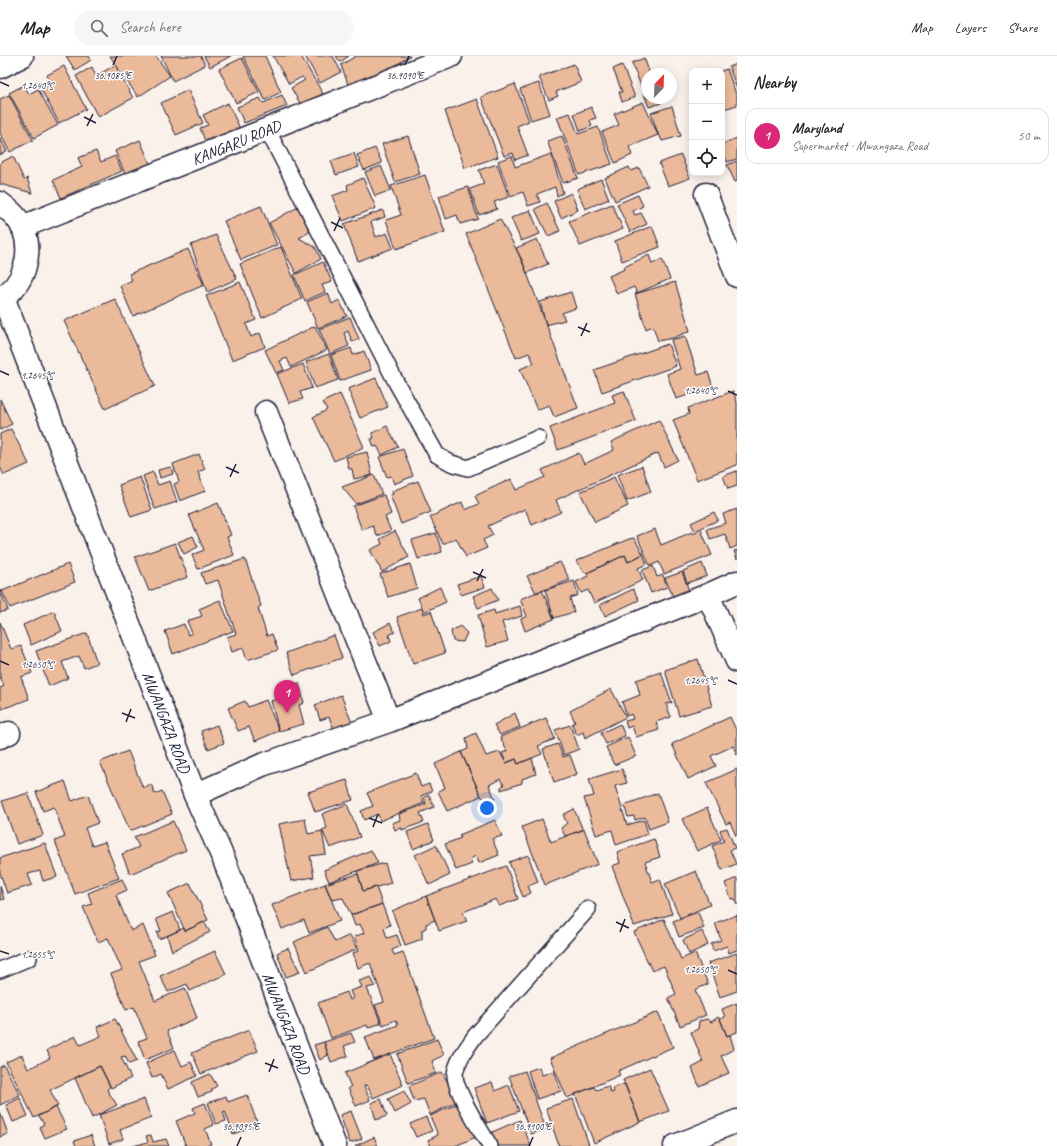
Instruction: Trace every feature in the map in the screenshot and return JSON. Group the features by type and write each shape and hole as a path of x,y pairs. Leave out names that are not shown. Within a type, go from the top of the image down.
{"main road":[{"path":"0,67 22,56"},
{"name":"KANGARU ROAD","path":"22,227 451,56"},
{"path":"706,194 737,276"},
{"path":"0,203 13,213 22,227 27,243 27,258 23,273 14,287 1,298"},
{"name":"MWANGAZA ROAD","path":"1,298 195,795 224,860 335,1146"},
{"path":"266,412 389,721"},
{"path":"195,795 262,765 389,721 708,595 737,582"},
{"path":"708,595 737,661"},
{"path":"674,1146 737,1121"}],"lane":[{"path":"267,129 396,382 437,455 451,463 468,468 538,438"},
{"path":"490,1146 458,1089 455,1075 461,1058 475,1036 588,909"},
{"path":"0,970 29,958"}],"building":[{"path":"66,56 89,56 91,60 75,70"},
{"path":"110,56 156,56 170,76 138,97"},
{"path":"161,56 201,56 205,65 173,81"},
{"path":"204,56 231,56 210,67"},
{"path":"243,56 265,56 281,92 265,100"},
{"path":"273,56 301,56 323,94 301,105 291,88 305,80 302,77 289,84"},
{"path":"305,56 333,56 341,72 320,83"},
{"path":"336,56 349,56 340,62"},
{"path":"356,56 410,56 385,72 348,84 341,65"},
{"path":"242,58 259,92 236,103 219,69"},
{"path":"644,58 648,68 641,68 641,86 632,63"},
{"path":"574,64 581,82 556,92 558,96 549,100 539,77"},
{"path":"737,64 737,89 729,67"},
{"path":"115,65 133,98 98,117 76,76 92,67 96,76"},
{"path":"622,65 635,97 622,102 619,92 622,92 613,69"},
{"path":"64,66 86,109 59,123 41,89 51,84 47,75"},
{"path":"727,69 737,97 737,105 725,109 725,104 725,70"},
{"path":"539,83 550,114 531,120 520,89"},
{"path":"515,84 529,121 517,126 528,155 515,160 513,153 504,156 481,97"},
{"path":"24,85 29,94 38,89 58,125 34,138 9,93"},
{"path":"188,90 203,123 176,135 161,103"},
{"path":"9,95 33,140 10,152 0,133 0,99"},
{"path":"282,95 287,106 244,123 237,107 260,98 263,103"},
{"path":"477,99 498,157 465,168 445,111"},
{"path":"228,103 242,133 216,145 212,138 205,141 200,128 208,125 203,115"},
{"path":"641,103 644,104 658,135 629,147 632,155 615,163 602,132 619,125 614,114"},
{"path":"648,104 658,104 649,107"},
{"path":"672,106 681,136 662,141 651,113"},
{"path":"591,107 596,118 590,120 592,126 580,131 574,114"},
{"path":"570,113 578,134 598,127 612,164 579,175 557,117"},
{"path":"408,136 420,174 395,182 382,144"},
{"path":"562,136 578,178 563,183 547,141"},
{"path":"0,138 7,151 0,155"},
{"path":"737,138 737,159 727,162 725,157 725,143"},
{"path":"140,140 151,166 126,176 115,151"},
{"path":"375,148 382,163 364,170 357,155"},
{"path":"96,151 101,162 115,156 122,171 61,198 53,180 82,167 78,158"},
{"path":"354,153 359,167 336,175 331,161"},
{"path":"551,154 563,193 557,196 555,187 537,194 540,202 528,206 523,192 511,197 498,161 512,156 515,167"},
{"path":"681,155 690,178 668,186 659,163"},
{"path":"13,156 24,180 27,178 32,193 0,184 0,163"},
{"path":"737,161 737,181 735,182 727,165"},
{"path":"497,164 509,197 494,202 497,209 479,215 470,189 484,184 479,170"},
{"path":"381,166 391,190 375,196 365,172"},
{"path":"629,167 631,171 639,168 648,186 615,201 605,178"},
{"path":"425,175 445,232 396,249 386,220 401,215 391,186"},
{"path":"363,178 376,208 343,221 332,196 348,190 347,185"},
{"path":"601,179 609,199 585,209 577,189"},
{"path":"468,187 478,219 460,224 457,215 446,219 439,196"},
{"path":"571,193 578,210 561,218 554,201"},
{"path":"638,195 643,206 633,211 635,215 641,213 647,224 630,232 617,204"},
{"path":"547,203 560,231 548,236 535,209"},
{"path":"612,204 623,229 580,246 569,221"},
{"path":"261,206 277,245 241,260 224,221"},
{"path":"298,207 311,231 299,238 315,247 321,259 296,273 269,223"},
{"path":"383,210 385,217 371,222 376,237 387,233 393,248 358,261 344,224"},
{"path":"530,210 540,234 521,241 511,218"},
{"path":"500,219 522,260 578,408 554,417 549,405 537,410 520,369 534,363 529,353 516,358 466,234"},
{"path":"652,226 660,247 622,261 615,241"},
{"path":"216,235 237,279 207,292 191,245"},
{"path":"537,239 548,264 527,273 516,248"},
{"path":"281,247 302,299 262,318 240,264"},
{"path":"188,249 204,285 133,316 120,286 132,280 129,274"},
{"path":"649,255 652,264 662,259 670,279 637,293 634,287 617,294 609,276 625,269 624,267"},
{"path":"323,262 332,282 322,285 325,292 305,301 294,275"},
{"path":"240,282 256,320 246,324 251,337 260,333 265,347 232,360 206,296"},
{"path":"675,282 690,331 673,338 658,341 653,326 646,329 635,294"},
{"path":"571,292 576,308 562,313 565,320 546,325 540,302"},
{"path":"328,293 332,304 339,300 347,316 318,328 307,302"},
{"path":"115,299 155,386 105,409 64,321"},
{"path":"350,317 359,339 352,342 348,331 344,333 349,346 330,354 319,329"},
{"path":"315,326 327,350 291,367 287,358 280,361 284,370 276,373 265,350"},
{"path":"685,336 698,375 708,372 713,387 676,399 667,374 680,369 671,340"},
{"path":"668,344 676,366 602,392 594,370"},
{"path":"351,348 353,355 364,351 371,370 340,381 331,355"},
{"path":"329,354 338,380 315,388 306,362"},
{"path":"303,364 312,388 300,392 303,399 289,403 277,374"},
{"path":"376,378 388,407 360,418 348,389"},
{"path":"624,391 636,421 558,450 550,428 615,403 612,395"},
{"path":"733,391 737,402 737,465 697,480 673,420 689,414 688,408"},
{"path":"340,394 364,447 334,461 313,417 327,410 323,402"},
{"path":"0,399 12,424 0,430"},
{"path":"659,420 678,460 664,467 658,453 556,500 561,512 532,525 525,509 488,526 493,535 483,540 487,548 466,557 456,538 443,544 430,517 462,502 465,510 479,504 475,496 511,479 516,490 545,477 542,470 579,453 584,464 614,450 611,442"},
{"path":"387,426 398,447 382,455 377,446 374,447 371,439 374,438 372,433"},
{"path":"11,429 29,464 4,475 0,467 0,434"},
{"path":"403,449 413,476 394,484 391,476 387,477 379,457"},
{"path":"367,452 372,475 354,479 352,469 349,469 346,457"},
{"path":"199,454 205,469 198,472 205,491 180,501 174,484 179,482 173,464"},
{"path":"642,466 651,492 627,501 617,475"},
{"path":"171,467 173,474 160,478 158,470"},
{"path":"737,471 737,486 728,489 723,476"},
{"path":"153,472 158,485 170,481 177,502 155,509 143,476"},
{"path":"374,475 382,494 356,504 342,487"},
{"path":"140,477 152,510 131,517 119,485"},
{"path":"614,477 628,506 595,522 580,492"},
{"path":"418,481 431,512 401,524 390,495 393,494 392,491"},
{"path":"384,495 391,514 385,517 391,531 377,536 373,526 362,530 353,506"},
{"path":"218,503 231,535 227,537 234,555 198,569 192,555 204,550 189,515"},
{"path":"737,509 737,546 730,549 725,534 710,539 707,529 726,523 723,514"},
{"path":"714,512 718,520 695,531 691,523"},
{"path":"655,529 661,545 692,532 693,534 701,530 712,555 664,574 659,562 650,566 637,536"},
{"path":"395,531 409,557 382,572 370,550 382,544 380,539"},
{"path":"436,533 442,552 418,559 412,540"},
{"path":"193,536 198,547 184,554 178,542"},
{"path":"634,538 643,554 628,562 625,555 585,573 576,561 629,539"},
{"path":"175,543 188,577 149,591 135,557"},
{"path":"737,550 737,559 734,551"},
{"path":"643,554 647,564 638,568 643,580 594,603 588,590 581,593 576,582 588,576 587,573 625,555 628,562"},
{"path":"245,559 261,606 258,608 267,636 272,634 278,650 247,660 243,648 232,652 227,637 236,634 218,580 205,584 201,573"},
{"path":"560,562 570,580 536,593 527,576"},
{"path":"702,563 707,576 687,583 683,571"},
{"path":"68,564 75,582 10,608 2,591"},
{"path":"410,564 417,588 388,597 380,574"},
{"path":"653,566 657,577 663,575 667,587 651,593 642,570"},
{"path":"682,572 690,593 674,599 665,578"},
{"path":"481,576 485,587 461,595 457,584"},
{"path":"574,581 578,595 570,598 574,612 554,618 545,590"},
{"path":"440,587 446,602 424,612 418,598"},
{"path":"492,588 498,600 478,608 473,596"},
{"path":"633,589 639,600 605,616 600,605"},
{"path":"0,590 8,610 0,613"},
{"path":"542,590 554,619 525,631 521,619 527,616 520,599"},
{"path":"220,600 233,631 173,654 165,631 184,624 188,635 192,633 187,621 202,616 199,609"},
{"path":"520,606 522,616 502,622 508,641 487,647 478,615 494,610 495,614"},
{"path":"422,608 424,614 431,611 445,653 413,664 397,617"},
{"path":"54,611 62,631 31,645 23,625"},
{"path":"0,622 11,649 21,646 32,673 21,677 29,699 2,709 0,704 0,688 4,686 0,677"},
{"path":"390,623 395,632 389,635 391,641 380,646 373,632"},
{"path":"460,626 467,633 463,642 453,641 451,631"},
{"path":"87,633 97,663 84,668 79,656 62,662 68,678 49,686 36,651"},
{"path":"334,635 342,658 294,675 286,653"},
{"path":"698,659 712,706 679,716 665,670"},
{"path":"661,672 672,703 666,704 671,717 656,722 659,730 636,737 632,726 627,728 625,721 633,719 631,714 627,716 622,702 640,695 636,680"},
{"path":"299,683 304,703 299,705 304,724 279,731 271,701 282,697 280,689"},
{"path":"611,689 626,717 585,738 583,732 577,735 572,724 575,722 570,711"},
{"path":"341,695 354,728 336,734 329,717 320,720 315,705"},
{"path":"266,700 279,731 255,741 249,727 238,731 228,708 245,701 248,707"},
{"path":"515,713 520,727 500,735 494,725"},
{"path":"730,717 737,732 737,755 733,746 711,756 716,766 688,779 672,744"},
{"path":"546,718 555,739 538,746 542,754 518,764 516,759 506,763 502,753 507,751 500,737"},
{"path":"620,724 625,736 606,744 601,733"},
{"path":"217,725 224,743 208,749 201,731"},
{"path":"570,725 579,749 564,755 555,730"},
{"path":"476,733 486,756 500,752 506,763 516,759 518,764 532,758 536,774 522,779 522,783 501,790 501,787 504,785 500,779 489,785 495,799 487,802 481,796 461,752 468,749 466,738"},
{"path":"628,737 636,756 614,765 606,747"},
{"path":"558,744 563,757 570,755 577,774 554,782 543,749"},
{"path":"128,751 143,788 151,784 155,794 162,791 172,814 130,831 100,762"},
{"path":"461,752 481,796 447,811 438,791 445,788 435,764"},
{"path":"622,769 627,783 615,786 627,825 644,820 648,834 616,845 612,830 596,835 584,798 594,796 589,779"},
{"path":"737,769 736,836 730,822 726,824 706,783"},
{"path":"416,773 421,787 429,784 432,791 421,796 424,803 380,821 378,814 364,820 361,811 373,806 367,793"},
{"path":"347,780 353,800 315,812 308,792"},
{"path":"65,781 72,801 88,795 98,823 85,828 92,846 105,842 119,878 75,894 55,841 65,837 54,807 43,811 36,792"},
{"path":"28,793 43,835 17,844 2,801"},
{"path":"658,793 668,822 649,829 645,817 635,820 634,816 628,817 624,805"},
{"path":"429,795 434,807 420,813 424,822 402,830 402,828 395,830 392,823 400,820 399,814 426,804 424,797"},
{"path":"347,804 360,837 330,848 322,830 327,828 322,814"},
{"path":"707,808 721,840 697,851 682,819"},
{"path":"574,809 583,830 565,836 561,828 567,823 563,815"},
{"path":"305,819 308,834 322,831 326,854 310,856 314,877 291,881 279,824"},
{"path":"542,819 551,842 584,829 598,864 545,885 522,827"},
{"path":"495,820 502,836 492,839 499,855 479,863 476,856 470,859 472,864 456,870 445,844 461,838 459,835"},
{"path":"173,821 186,850 130,874 122,854 139,847 134,837"},
{"path":"428,824 434,840 413,849 407,832"},
{"path":"727,828 735,848 730,850 736,864 722,870 712,846 724,841 720,830"},
{"path":"654,839 660,857 645,862 652,882 660,879 672,914 634,926 612,866 620,863 617,852"},
{"path":"45,843 57,877 43,881 40,871 28,874 32,885 7,893 0,873 0,858"},
{"path":"436,845 450,875 429,885 415,855"},
{"path":"371,850 378,863 329,882 324,870"},
{"path":"528,855 538,882 528,886 531,893 523,897 509,862"},
{"path":"385,863 391,883 363,891 357,871"},
{"path":"506,866 518,899 499,906 496,899 463,912 467,921 439,931 426,896"},
{"path":"696,871 710,905 680,918 665,884"},
{"path":"358,874 363,891 376,887 382,904 351,915 343,898 332,900 325,884"},
{"path":"737,878 737,905 734,898 731,899 725,883"},
{"path":"122,879 127,890 116,895 131,931 143,925 155,955 139,961 155,1001 185,988 197,1018 167,1031 174,1048 145,1060 138,1041 147,1038 134,1007 126,1010 111,974 122,970 108,938 98,942 83,907 92,904 88,893"},
{"path":"190,883 208,920 185,931 168,893"},
{"path":"325,884 340,921 309,933 304,920 282,929 272,905"},
{"path":"0,886 4,899 0,900"},
{"path":"426,896 435,920 426,924 426,928 422,930 422,939 405,945 392,911"},
{"path":"382,904 390,925 384,928 387,938 397,935 401,946 392,950 394,955 403,952 434,1038 374,1060 365,1037 398,1025 396,1020 383,1025 375,1005 384,1002 370,963 358,968 353,953 359,951 354,937 364,933 360,924 355,926 351,915"},
{"path":"173,912 180,930 159,939 157,932 161,931 156,919"},
{"path":"698,912 704,928 679,937 673,921"},
{"path":"737,915 737,950 729,953 727,946 713,951 711,944 721,940 715,923"},
{"path":"664,919 681,959 695,953 708,984 695,990 706,1015 680,1026 668,998 676,994 664,966 652,971 634,932"},
{"path":"204,922 210,932 172,951 167,936 184,928 185,931"},
{"path":"327,927 335,942 350,935 357,949 307,972 294,942"},
{"path":"702,931 708,945 689,954 683,940"},
{"path":"288,948 300,972 286,977 277,953"},
{"path":"215,951 226,974 190,991 187,984 168,992 160,976"},
{"path":"737,953 737,991 720,997 708,963"},
{"path":"371,977 375,986 367,988 381,1023 368,1028 367,1025 331,1038 318,1003 347,992 350,1000 353,998 350,991 362,987 359,981"},
{"path":"737,1003 737,1032 727,1036 720,1019 725,1017 722,1009"},
{"path":"658,1012 673,1047 618,1071 620,1075 567,1098 550,1058"},
{"path":"718,1017 727,1036 730,1035 734,1049 721,1056 729,1073 699,1086 692,1068 703,1062 691,1032 698,1029 699,1021 707,1019 711,1022"},
{"path":"115,1019 137,1061 129,1064 125,1056 121,1057 131,1078 111,1088 100,1066 50,1090 58,1106 34,1118 6,1062 22,1055 28,1069 50,1058 47,1050 75,1036 80,1045 101,1036 97,1027"},
{"path":"249,1030 258,1051 201,1074 192,1053"},
{"path":"351,1033 355,1042 344,1046 348,1056 331,1062 324,1042"},
{"path":"437,1039 444,1055 432,1061 436,1073 408,1083 397,1054"},
{"path":"324,1042 328,1055 320,1060 314,1045"},
{"path":"175,1050 182,1066 191,1062 197,1076 168,1089 161,1074 152,1078 146,1063"},
{"path":"390,1054 403,1085 373,1098 367,1085 364,1086 370,1100 356,1106 348,1088 351,1087 345,1073"},
{"path":"4,1065 20,1095 0,1105 0,1067"},
{"path":"100,1066 110,1086 107,1090 117,1105 92,1118 75,1078"},
{"path":"539,1067 542,1075 554,1071 561,1091 537,1099 528,1071"},
{"path":"650,1068 669,1111 640,1122 623,1080"},
{"path":"525,1071 546,1129 531,1134 509,1076"},
{"path":"442,1072 458,1101 430,1115 424,1099 414,1101 409,1086"},
{"path":"210,1074 217,1086 212,1089 212,1092 198,1097 192,1082"},
{"path":"492,1082 495,1091 509,1085 519,1111 487,1123 474,1088"},
{"path":"625,1084 640,1122 594,1143 575,1094 594,1087 596,1090 608,1086 611,1093 614,1092 612,1088"},
{"path":"404,1091 411,1104 395,1113 388,1099"},
{"path":"247,1095 258,1125 233,1134 225,1111 223,1112 226,1121 216,1124 208,1103 226,1096 228,1102"},
{"path":"20,1098 28,1116 13,1122 6,1105"},
{"path":"144,1099 151,1118 120,1130 123,1139 109,1144 99,1115"},
{"path":"381,1099 387,1116 376,1120 371,1103"},
{"path":"573,1099 589,1145 559,1146 546,1108"},
{"path":"461,1102 476,1137 455,1146 431,1146 428,1140 438,1135 430,1116"},
{"path":"205,1103 214,1125 205,1129 211,1144 206,1146 186,1146 176,1121 195,1113 193,1108"},
{"path":"56,1107 67,1129 45,1138 40,1127 44,1124 39,1116"},
{"path":"351,1111 362,1139 350,1143 340,1115"},
{"path":"0,1112 8,1134 0,1137"},
{"path":"426,1117 432,1131 416,1137 410,1124"},
{"path":"520,1120 531,1146 496,1146 490,1133"},
{"path":"91,1135 95,1146 76,1146 74,1141"},
{"path":"151,1135 153,1142 166,1139 169,1146 133,1146 148,1142 146,1136"},
{"path":"374,1137 378,1146 355,1146"}],"place":[{"name":"Maryland","path":"287,713"}]}
